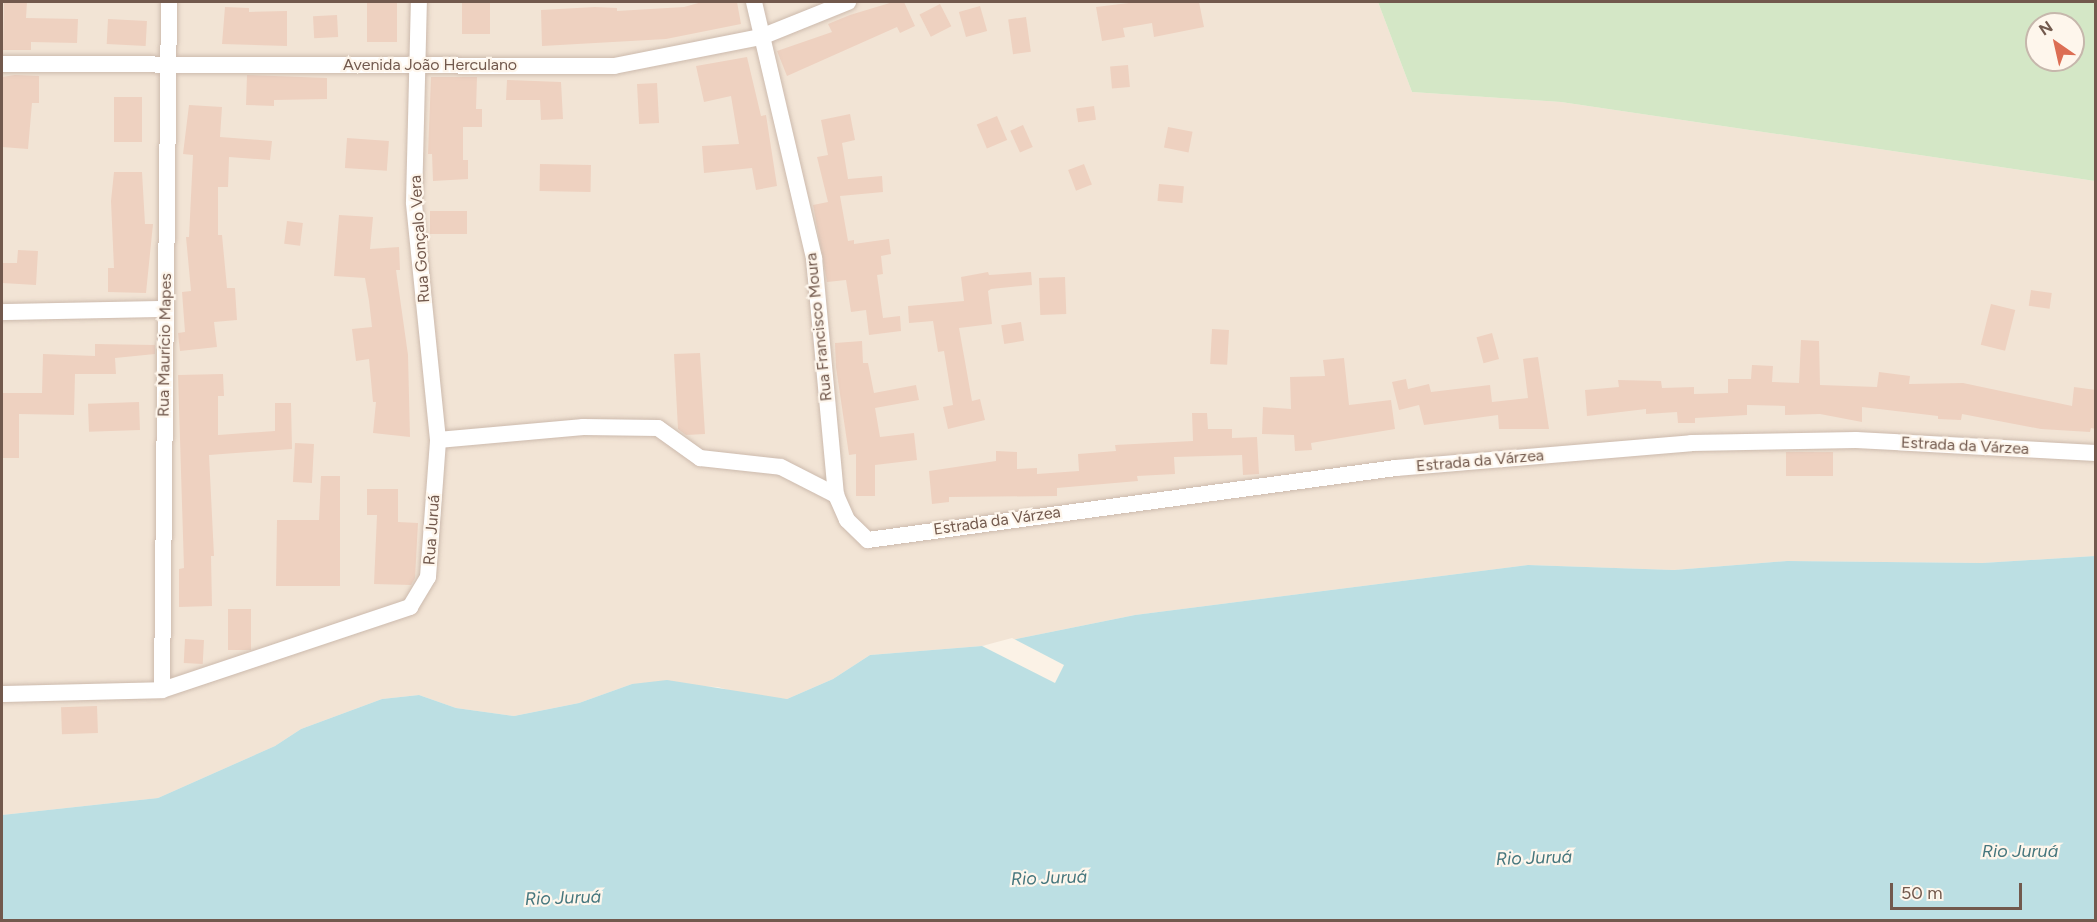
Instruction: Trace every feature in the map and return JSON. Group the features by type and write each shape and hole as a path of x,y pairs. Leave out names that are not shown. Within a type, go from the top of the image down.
{"street":[{"name":"Rua Maurício Mapes","path":"162,690 164,309 169,2"},
{"name":"Rua Gonçalo Vera","path":"419,2 414,202 438,440"},
{"name":"Rua Francisco Moura","path":"754,2 814,258 836,495 847,520 868,540"},
{"name":"Avenida João Herculano","path":"2,64 614,66 761,37 848,2"},
{"path":"2,312 164,309"},
{"path":"438,440 583,427 658,428 700,458 781,467 836,495"},
{"name":"Rua Juruá","path":"2,694 162,690 410,607 429,577 438,440"},
{"name":"Estrada da Várzea","path":"868,540 1395,468 1691,443 1856,440 2096,453"}],"shaded area":[{"path":"2,2 1378,2 1412,92 1561,102 2095,181 2095,556 1982,563 1787,561 1674,570 1528,565 1135,615 982,646 870,655 833,679 787,699 749,696 718,687 632,684 579,703 514,716 456,708 419,695 382,699 301,729 275,746 158,798 2,815"}],"green space":[{"path":"1378,2 2095,2 2095,181 1561,102 1412,92"}],"water":[{"name":"Rio Juruá","path":"2095,556 2095,920 2,920 2,815 158,798 275,746 301,729 382,699 419,695 456,708 514,716 579,703 632,684 667,680 787,699 833,679 870,655 982,646 1135,615 1528,565 1674,570 1787,561 1982,563"}],"pier":[{"path":"1012,638 1064,665 1055,683 982,646"}],"building":[{"path":"4,2 27,2 26,18 78,19 77,43 31,42 31,50 3,50"},
{"path":"367,2 397,2 397,42 367,42"},
{"path":"462,2 490,2 490,34 462,34"},
{"path":"702,2 737,2 741,24 666,39 542,46 541,10 595,7 617,8 617,11 684,7"},
{"path":"893,2 904,2 915,26 900,33 897,27 787,76 777,51 832,32 828,24"},
{"path":"1137,2 1199,2 1204,27 1154,37 1152,23 1123,28 1125,37 1102,41 1096,7"},
{"path":"940,4 951,26 931,37 920,14"},
{"path":"980,6 987,31 966,37 959,12"},
{"path":"225,7 249,8 249,12 287,11 287,46 222,44"},
{"path":"337,15 338,37 314,38 313,16"},
{"path":"1026,17 1031,52 1013,54 1008,20"},
{"path":"108,19 147,21 146,46 107,44"},
{"path":"747,57 761,116 766,115 777,186 756,190 752,168 704,173 702,146 739,144 731,96 704,102 696,66"},
{"path":"1128,65 1130,87 1112,88 1110,67"},
{"path":"247,75 327,78 327,99 274,100 274,106 246,105"},
{"path":"39,76 39,103 32,103 28,149 2,147 2,77"},
{"path":"431,77 477,77 476,109 482,109 482,127 463,127 463,160 468,160 468,179 433,181 432,154 428,154"},
{"path":"507,80 561,82 563,119 541,120 540,100 506,100"},
{"path":"657,83 659,123 639,124 637,84"},
{"path":"114,97 142,97 142,142 114,142"},
{"path":"189,105 222,107 220,137 272,141 270,160 229,157 228,187 218,187 218,235 222,235 227,288 235,288 237,320 214,322 217,347 180,351 178,333 185,332 182,292 191,291 186,237 189,237 193,155 183,154"},
{"path":"1094,106 1096,120 1078,122 1076,109"},
{"path":"850,114 855,140 842,143 848,179 882,176 883,192 840,196 848,241 854,240 854,244 889,239 891,254 881,256 883,274 877,275 883,318 900,316 901,331 869,335 866,310 851,312 846,280 827,282 813,205 828,202 817,157 828,155 821,120"},
{"path":"997,116 1007,140 987,149 977,125"},
{"path":"1023,125 1033,147 1020,153 1010,131"},
{"path":"1168,127 1193,132 1189,152 1164,148"},
{"path":"347,138 389,141 387,171 345,168"},
{"path":"540,164 591,165 591,192 540,191"},
{"path":"1084,164 1092,185 1076,191 1068,170"},
{"path":"114,172 142,172 145,224 153,224 146,293 108,292 108,268 114,268 111,201"},
{"path":"1159,184 1184,186 1182,203 1158,201"},
{"path":"430,211 467,211 467,234 430,234"},
{"path":"339,215 373,217 370,249 399,247 400,270 396,270 408,355 410,437 373,433 376,402 373,402 369,359 356,361 352,329 372,327 369,301 365,278 334,276"},
{"path":"287,221 303,223 300,246 284,244"},
{"path":"18,250 38,251 36,285 2,283 2,263 17,263"},
{"path":"988,272 989,275 1031,272 1032,285 991,289 988,291 992,324 959,328 972,401 980,399 985,420 948,429 943,407 953,405 944,351 938,352 933,321 909,323 908,306 964,301 961,277"},
{"path":"1065,277 1066,314 1040,315 1039,278"},
{"path":"2031,290 2052,293 2050,309 2029,306"},
{"path":"1991,304 2015,310 2005,351 1981,345"},
{"path":"1021,322 1024,341 1004,344 1001,325"},
{"path":"1212,329 1229,330 1227,365 1210,364"},
{"path":"1492,333 1499,359 1484,363 1477,337"},
{"path":"1801,340 1819,341 1820,385 1877,387 1879,372 1910,376 1909,384 1963,383 2072,406 2074,387 2096,390 2096,429 2091,428 2090,432 2041,429 1962,414 1961,420 1938,419 1938,416 1862,407 1862,422 1820,414 1785,415 1785,406 1747,405 1747,415 1695,418 1695,423 1678,423 1677,412 1646,414 1646,409 1587,416 1585,390 1619,387 1618,380 1661,381 1662,388 1694,387 1694,394 1728,393 1728,379 1751,379 1752,365 1773,366 1772,382 1799,383"},
{"path":"862,341 863,363 868,363 874,393 916,385 919,400 875,408 880,437 914,433 917,460 875,465 875,496 856,496 856,454 849,455 836,367 835,343"},
{"path":"95,344 155,345 155,354 115,358 116,374 75,374 74,415 19,414 19,458 2,458 2,393 42,393 43,354 95,356"},
{"path":"700,353 705,434 686,435 678,429 674,354"},
{"path":"1538,357 1549,429 1499,429 1498,415 1424,425 1419,405 1399,410 1392,382 1406,379 1408,389 1429,384 1431,392 1490,385 1492,402 1528,398 1523,359"},
{"path":"1344,358 1349,405 1391,400 1395,429 1311,443 1312,450 1295,451 1294,435 1262,434 1263,407 1291,409 1290,377 1325,376 1323,360"},
{"path":"223,374 224,396 218,396 218,435 275,431 275,403 291,403 292,449 209,455 214,556 211,556 212,606 179,607 179,569 184,568 178,375"},
{"path":"139,402 140,430 89,432 88,404"},
{"path":"1192,413 1207,413 1208,429 1232,429 1232,438 1257,437 1259,474 1243,475 1242,455 1174,457 1175,474 1137,476 1138,481 1057,488 1057,496 949,497 949,502 932,504 929,471 996,461 996,451 1017,452 1017,469 1037,468 1037,474 1079,471 1078,454 1116,451 1115,445 1193,441"},
{"path":"295,443 314,444 312,483 293,482"},
{"path":"1786,452 1833,452 1833,476 1786,476"},
{"path":"321,476 340,476 340,586 276,586 277,520 319,520"},
{"path":"367,489 398,489 398,522 418,523 415,578 411,585 374,584 377,515 367,515"},
{"path":"228,609 251,609 251,650 228,650"},
{"path":"185,639 204,640 203,664 184,663"},
{"path":"97,706 98,733 62,734 61,707"}]}
